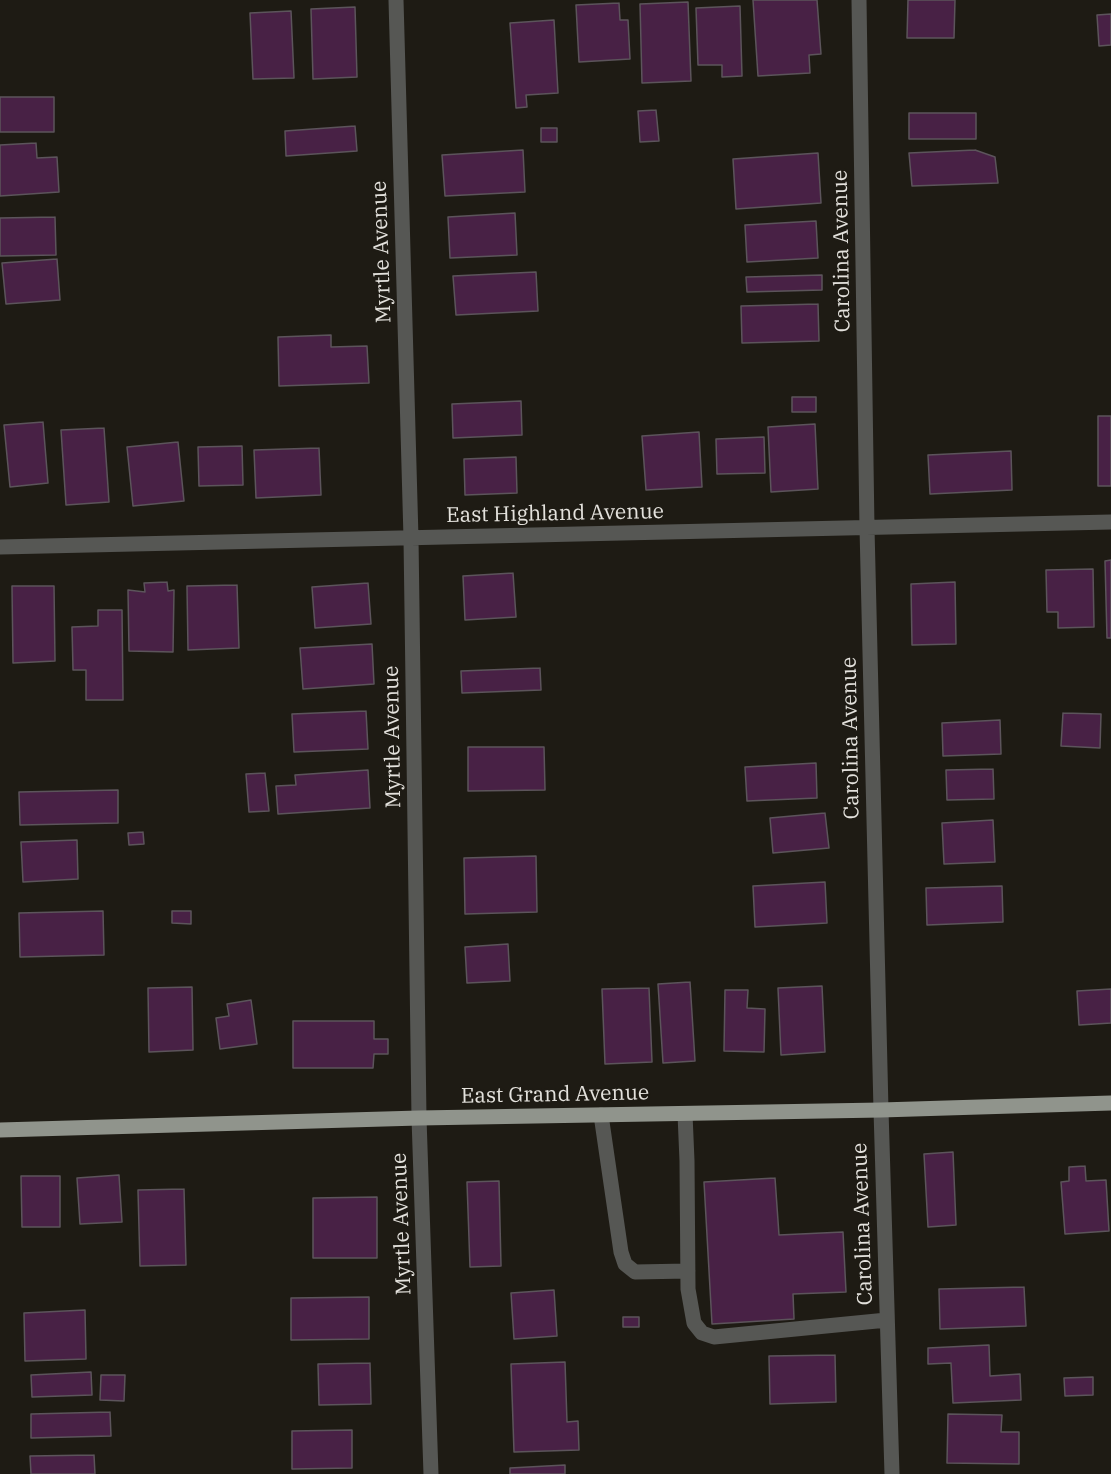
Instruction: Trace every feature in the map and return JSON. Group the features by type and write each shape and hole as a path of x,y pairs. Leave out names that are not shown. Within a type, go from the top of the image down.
{"main road":[{"name":"East Grand Avenue","path":"0,1130 419,1118 881,1110 1111,1103"}],"street":[{"name":"Myrtle Avenue","path":"396,0 411,538 419,1118 431,1474"},
{"name":"Carolina Avenue","path":"859,0 867,528 892,1474"},
{"name":"East Highland Avenue","path":"0,547 1111,522"},
{"path":"685,1114 688,1289 694,1323 702,1332 714,1336 888,1320"},
{"path":"601,1115 621,1252 625,1264 635,1272 688,1271"}],"building":[{"path":"753,0 817,0 821,54 809,55 810,73 758,76"},
{"path":"908,0 955,0 954,38 907,38"},
{"path":"688,2 691,81 642,83 640,4"},
{"path":"619,3 620,20 628,20 630,59 579,62 576,5"},
{"path":"740,6 742,76 722,77 722,65 698,65 696,8"},
{"path":"355,7 357,77 313,79 311,9"},
{"path":"291,11 294,78 253,79 250,13"},
{"path":"1111,14 1111,45 1099,46 1097,15"},
{"path":"554,20 558,93 526,95 527,107 516,108 510,23"},
{"path":"0,97 54,97 54,132 0,132"},
{"path":"656,110 659,141 640,142 638,111"},
{"path":"909,113 976,113 976,139 909,139"},
{"path":"355,126 357,151 286,156 285,131"},
{"path":"541,128 557,128 557,142 541,142"},
{"path":"36,143 37,158 57,157 59,192 0,196 0,145"},
{"path":"523,150 525,192 445,196 442,155"},
{"path":"975,150 995,157 998,183 912,186 909,153"},
{"path":"818,153 821,203 736,209 733,159"},
{"path":"515,213 517,255 450,258 448,217"},
{"path":"55,217 56,255 0,256 0,218"},
{"path":"816,221 818,258 747,262 745,225"},
{"path":"57,259 60,300 6,304 2,263"},
{"path":"536,272 538,311 456,315 453,276"},
{"path":"822,275 822,290 747,292 746,277"},
{"path":"818,304 819,341 742,343 741,306"},
{"path":"331,335 331,347 367,346 369,383 279,386 278,337"},
{"path":"792,397 816,397 816,412 792,412"},
{"path":"521,401 522,435 453,438 452,404"},
{"path":"1098,416 1111,416 1111,486 1098,486"},
{"path":"43,422 48,483 10,487 4,425"},
{"path":"815,424 818,489 771,492 768,427"},
{"path":"104,428 109,502 66,505 61,430"},
{"path":"699,432 702,487 646,490 642,436"},
{"path":"764,437 765,473 717,474 716,439"},
{"path":"178,442 184,501 133,506 127,447"},
{"path":"242,446 243,485 199,486 198,447"},
{"path":"319,448 321,495 256,498 254,450"},
{"path":"1011,451 1012,490 930,494 928,455"},
{"path":"516,457 517,493 465,495 464,459"},
{"path":"1111,560 1111,638 1107,638 1105,561"},
{"path":"1093,569 1094,627 1058,628 1058,612 1047,612 1046,570"},
{"path":"513,573 516,617 465,620 463,576"},
{"path":"167,582 168,591 174,590 173,652 129,651 128,590 145,592 144,583"},
{"path":"955,582 956,644 912,645 911,584"},
{"path":"368,583 371,624 315,628 312,587"},
{"path":"237,585 239,648 188,650 187,586"},
{"path":"12,586 54,586 55,661 13,663"},
{"path":"98,610 122,610 123,700 86,700 86,670 73,670 72,627 98,626"},
{"path":"372,644 374,684 303,689 300,648"},
{"path":"540,668 541,690 462,693 461,671"},
{"path":"366,711 368,749 294,752 292,714"},
{"path":"1063,713 1101,714 1100,748 1061,746"},
{"path":"1000,720 1001,754 943,756 942,723"},
{"path":"468,747 544,747 545,790 468,791"},
{"path":"816,763 817,798 747,801 745,767"},
{"path":"993,769 994,799 947,800 946,770"},
{"path":"368,770 370,808 278,814 276,786 296,785 295,775"},
{"path":"265,773 269,811 249,812 246,774"},
{"path":"118,790 118,823 20,825 19,792"},
{"path":"825,813 829,848 773,853 770,818"},
{"path":"993,820 995,862 944,864 942,823"},
{"path":"143,832 144,844 129,845 128,833"},
{"path":"77,840 78,879 23,882 21,842"},
{"path":"536,856 537,912 465,914 464,858"},
{"path":"825,882 827,923 755,927 753,886"},
{"path":"1002,886 1003,922 927,925 926,888"},
{"path":"103,911 104,955 20,957 19,913"},
{"path":"172,911 191,911 191,924 172,923"},
{"path":"508,944 510,981 467,983 465,947"},
{"path":"690,982 695,1061 663,1063 658,984"},
{"path":"822,986 825,1052 781,1055 778,988"},
{"path":"192,987 193,1050 149,1052 148,988"},
{"path":"649,988 652,1062 605,1064 602,989"},
{"path":"1111,989 1111,1023 1079,1025 1077,991"},
{"path":"725,990 748,990 747,1008 765,1009 764,1052 724,1051"},
{"path":"251,1000 257,1044 220,1049 216,1018 229,1016 227,1004"},
{"path":"293,1021 374,1021 374,1039 388,1039 388,1054 374,1054 373,1068 293,1068"},
{"path":"953,1152 956,1225 928,1227 924,1154"},
{"path":"1085,1166 1086,1181 1106,1180 1109,1231 1065,1234 1061,1182 1069,1181 1069,1167"},
{"path":"119,1175 122,1222 80,1224 77,1178"},
{"path":"21,1176 60,1176 60,1227 22,1227"},
{"path":"775,1178 779,1235 843,1232 846,1292 793,1294 794,1319 712,1324 704,1182"},
{"path":"499,1181 501,1266 470,1267 467,1182"},
{"path":"184,1189 186,1265 140,1266 138,1190"},
{"path":"377,1197 377,1258 313,1258 313,1198"},
{"path":"1024,1287 1026,1326 940,1329 939,1289"},
{"path":"554,1290 557,1336 514,1339 511,1293"},
{"path":"369,1297 369,1339 291,1340 291,1298"},
{"path":"85,1310 86,1359 25,1361 24,1313"},
{"path":"623,1317 639,1317 639,1327 623,1327"},
{"path":"989,1345 990,1376 1020,1374 1021,1400 953,1403 951,1363 928,1364 928,1348"},
{"path":"835,1355 836,1402 770,1404 769,1356"},
{"path":"565,1362 567,1422 578,1421 579,1450 514,1452 511,1364"},
{"path":"370,1363 371,1404 319,1405 318,1364"},
{"path":"91,1372 92,1395 32,1397 31,1375"},
{"path":"101,1375 125,1375 124,1401 100,1400"},
{"path":"1093,1377 1093,1395 1065,1396 1064,1378"},
{"path":"110,1412 111,1436 31,1438 31,1414"},
{"path":"948,1414 1002,1415 1001,1432 1019,1432 1019,1464 947,1463"},
{"path":"352,1430 352,1468 292,1469 292,1431"},
{"path":"94,1455 95,1474 31,1474 30,1456"},
{"path":"565,1465 565,1474 510,1474 510,1468"}]}
